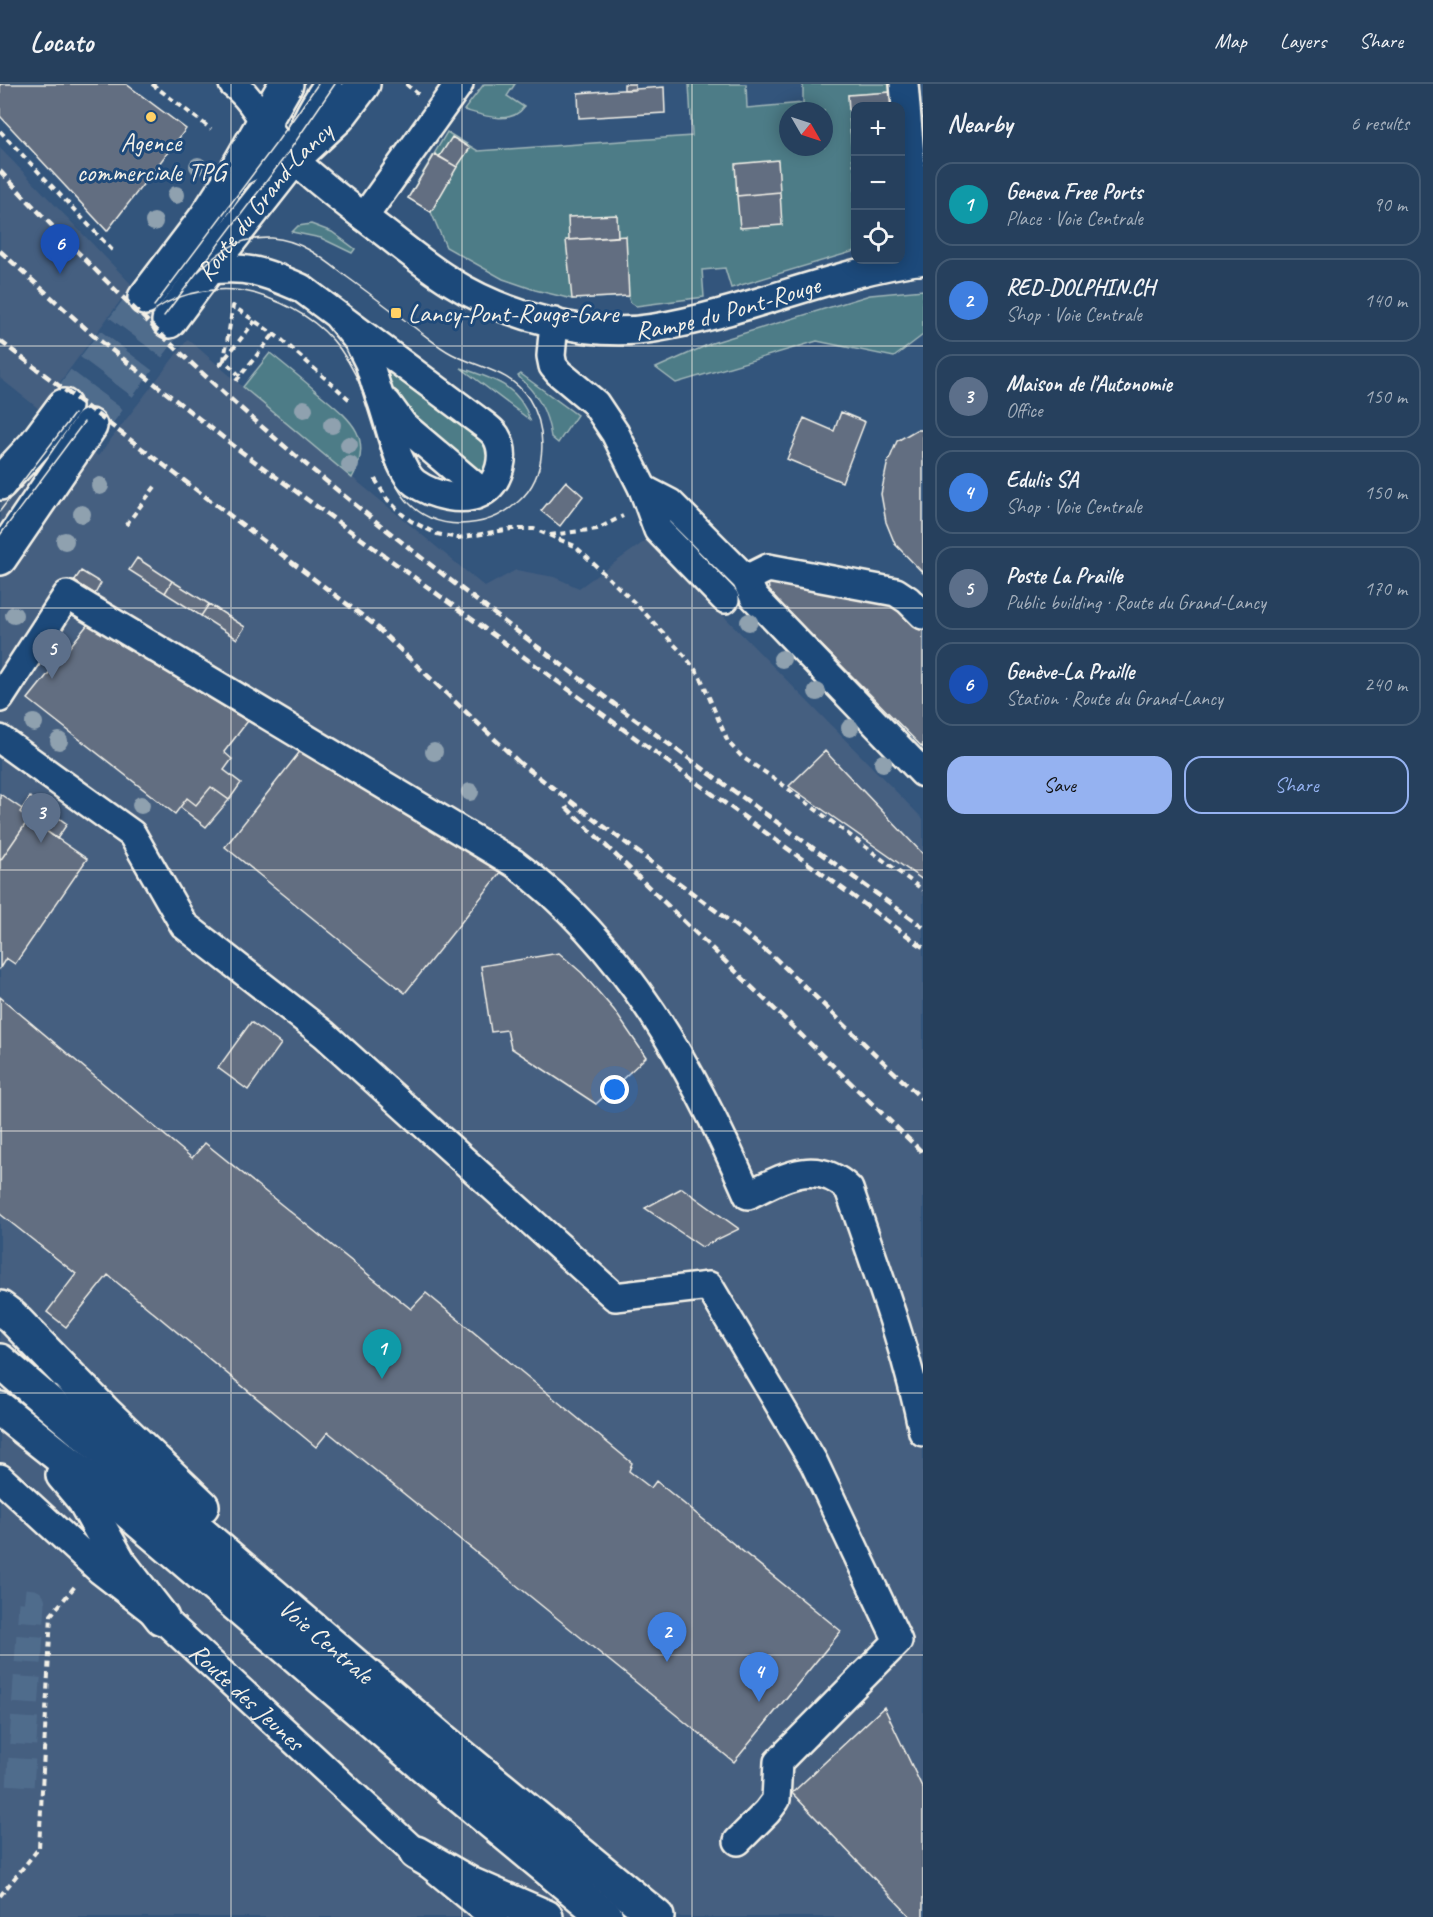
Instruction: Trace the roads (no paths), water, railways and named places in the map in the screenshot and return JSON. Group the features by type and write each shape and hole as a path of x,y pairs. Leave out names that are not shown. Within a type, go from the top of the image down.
{"main road":[{"name":"Route du Grand-Lancy","path":"145,298 205,219 233,176 286,84"},
{"name":"Route du Grand-Lancy","path":"169,321 293,159 338,117 363,84"},
{"path":"0,483 35,445 64,406"},
{"path":"0,558 90,426"},
{"path":"6,1312 106,1414 442,1740"},
{"name":"Voie Centrale","path":"0,1362 93,1439 442,1740 657,1917"},
{"name":"Voie Centrale","path":"0,1409 105,1492 429,1770 606,1917"},
{"path":"0,1416 77,1489 93,1513 120,1564 162,1618"},
{"path":"416,1854 472,1885 546,1917"}],"street":[{"name":"Rampe du Pont-Rouge","path":"233,84 243,92 278,142 293,159 364,217 451,282 504,308 554,322 601,329 652,328 715,316 861,272 921,260"},
{"path":"233,176 264,160 284,157 293,159 300,130 328,84"},
{"path":"364,217 459,84"},
{"path":"904,84 921,260"},
{"path":"206,271 227,267 250,269 302,288 490,429 501,446 500,464 495,479 482,492 474,495 447,496 414,482 398,456 373,378 358,341 336,315"},
{"path":"554,322 551,356 553,366 595,403 629,458 658,530 725,599"},
{"path":"373,378 388,405 404,425 482,492"},
{"path":"643,489 670,503 746,579 754,597 923,773"},
{"path":"746,579 768,568 896,592 923,615"},
{"path":"0,698 67,595 504,857 537,880 560,899 602,945 629,979 663,1029 717,1125 748,1195 800,1172 812,1171 829,1175 849,1189 900,1340 923,1432"},
{"path":"0,739 132,834 184,925 324,1034 615,1297 709,1286 814,1463 898,1641 778,1762 776,1800 768,1812 738,1841"},
{"name":"Route des Jeunes","path":"4,1489 162,1618 416,1854 494,1917"}],"tunnel":[{"path":"64,406 145,298"},
{"path":"90,426 169,321"},
{"path":"24,1602 32,1603 20,1788 29,1789"}],"tram line":[{"path":"154,306 318,84"},
{"path":"164,316 287,154 335,84"},
{"path":"156,309 190,294 228,290 266,297 290,307 312,321 332,339 357,377 395,484 406,500 420,512 438,521 460,524 476,523 492,518 506,511 528,491 539,466 542,438 535,411 529,399 522,390 504,376 442,348 322,258 293,243 272,238 260,238 240,243 222,251 198,272"},
{"path":"0,511 74,414"},
{"path":"0,535 84,422"}],"railway":[{"path":"0,171 160,334 244,411 331,485 549,655 923,927"},
{"path":"0,251 94,336 239,450 923,947"},
{"path":"0,341 372,623 522,765"},
{"path":"516,760 732,923 776,959 923,1100"},
{"path":"566,807 923,1153"}],"place":[{"name":"Agence commerciale TPG","path":"151,117"},
{"name":"Genève-La Praille","path":"60,274"},
{"name":"Lancy-Pont-Rouge-Gare","path":"396,313"},
{"name":"Poste La Praille","path":"52,679"},
{"name":"Maison de l'Autonomie","path":"41,843"},
{"name":"Geneva Free Ports","path":"382,1379"},
{"name":"RED-DOLPHIN.CH","path":"667,1662"},
{"name":"Edulis SA","path":"759,1702"}]}
